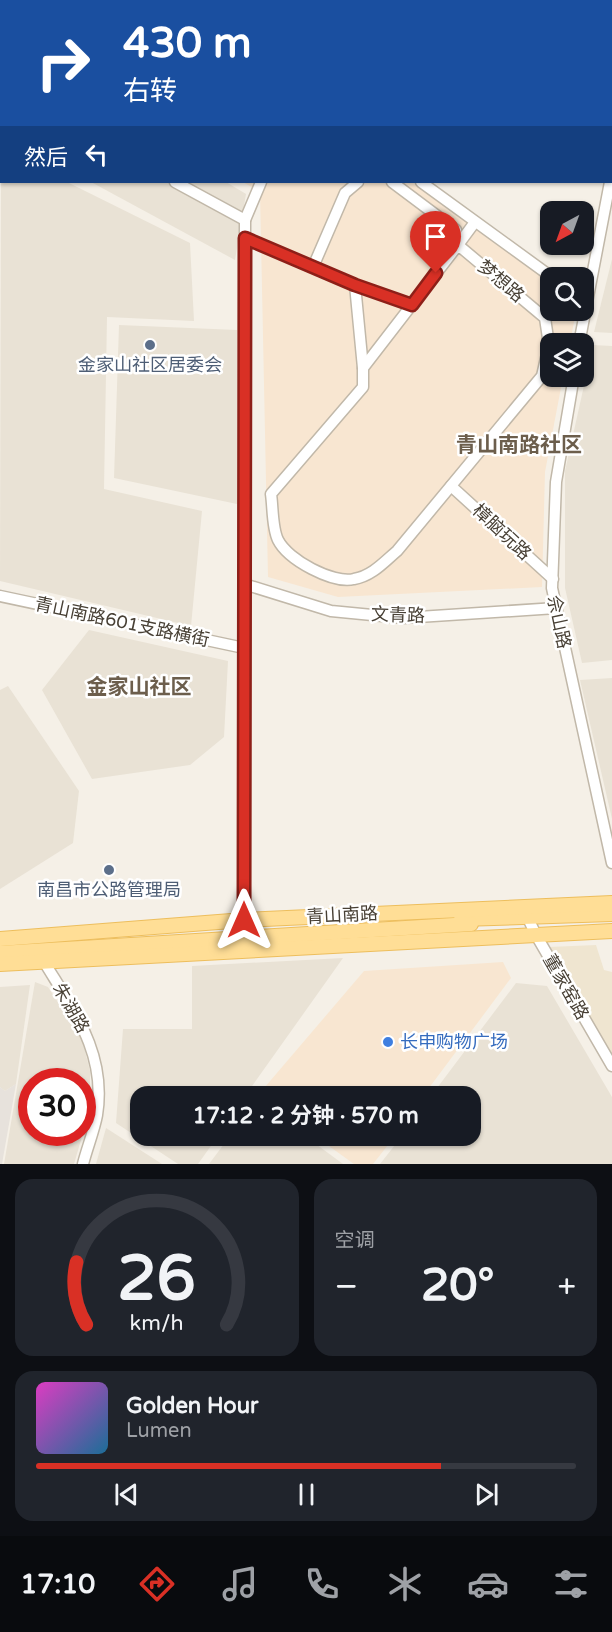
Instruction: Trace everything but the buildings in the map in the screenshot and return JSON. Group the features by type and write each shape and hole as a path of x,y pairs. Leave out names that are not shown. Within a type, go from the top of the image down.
{"main road":[{"name":"青山南路","path":"0,964 529,920 612,903"},
{"path":"0,953 612,914"},
{"name":"青山南路","path":"0,939 244,920 529,920 612,931"},
{"path":"0,946 112,936 529,920 612,921"}],"street":[{"path":"176,183 245,220"},
{"path":"244,920 245,220 261,183"},
{"path":"313,267 345,192 352,183"},
{"path":"393,183 456,230 458,245"},
{"path":"422,183 540,269"},
{"path":"592,267 610,183"},
{"path":"458,245 475,222"},
{"path":"245,238 355,285 412,305"},
{"name":"梦想路","path":"458,245 545,318 549,345 542,376 397,551 376,570 353,580 331,577 301,564 278,540 271,494 363,387 363,369 458,245"},
{"path":"355,285 363,369"},
{"name":"佘山路","path":"572,387 556,482 553,579 556,608 612,863"},
{"name":"樟脑玩路","path":"451,486 553,579"},
{"name":"文青路","path":"244,584 332,611 403,618 556,608"},
{"name":"青山南路601支路横街","path":"0,596 244,648"},
{"name":"董家窑路","path":"529,920 612,1066"},
{"name":"朱湖路","path":"43,960 89,1037 99,1080 97,1115 83,1164"}],"shaded area":[{"path":"1,183 69,183 190,243 194,321 107,317 104,489 202,511 191,626 0,581"},
{"path":"93,183 228,183 246,194 235,260"},
{"path":"245,183 413,183 540,274 540,321 574,321 572,333 540,333 540,387 561,387 545,472 542,587 338,597 268,577 260,192"},
{"path":"612,259 612,333 594,332"},
{"path":"119,325 237,330 237,504 114,478"},
{"path":"594,345 612,346 612,660 582,663 565,588 565,471 584,387 594,387"},
{"name":"金家山社区","path":"89,630 228,661 224,737 190,765 92,779 42,690"},
{"path":"612,678 612,819 580,680"},
{"path":"8,686 79,791 73,843 0,889 0,690"},
{"path":"596,945 604,970 612,972 612,1056 549,947"},
{"path":"343,958 252,1086 130,1086 130,1132 116,1123 123,1029 192,1029 192,966"},
{"path":"503,962 511,978 430,1086 266,1086 364,971"},
{"path":"35,982 48,987 82,1039 89,1068 20,1068"},
{"path":"516,983 547,986 612,1097 612,1164 380,1164 394,1146 481,1146 481,1086 439,1086"},
{"path":"30,985 16,1084 5,1091 0,1087 0,987"},
{"path":"18,1082 18,1146 79,1146 74,1164 4,1164"},
{"path":"16,1084 2,1164 0,1164 0,1087 5,1091"},
{"path":"106,1128 130,1143 130,1146 134,1146 162,1164 96,1164"},
{"path":"151,1146 211,1146 198,1164 178,1164"},
{"path":"222,1146 319,1146 343,1164 209,1164"},
{"path":"329,1146 387,1146 373,1164 354,1164"}],"place":[{"name":"金家山社区居委会","path":"150,345"},
{"name":"南昌市公路管理局","path":"109,870"},
{"name":"长申购物广场","path":"388,1042"}],"district":[{"name":"青山南路社区","path":"519,445"},
{"name":"金家山社区","path":"139,687"}],"route":[{"path":"244,920 245,238 355,285 412,305 436,273"}]}
